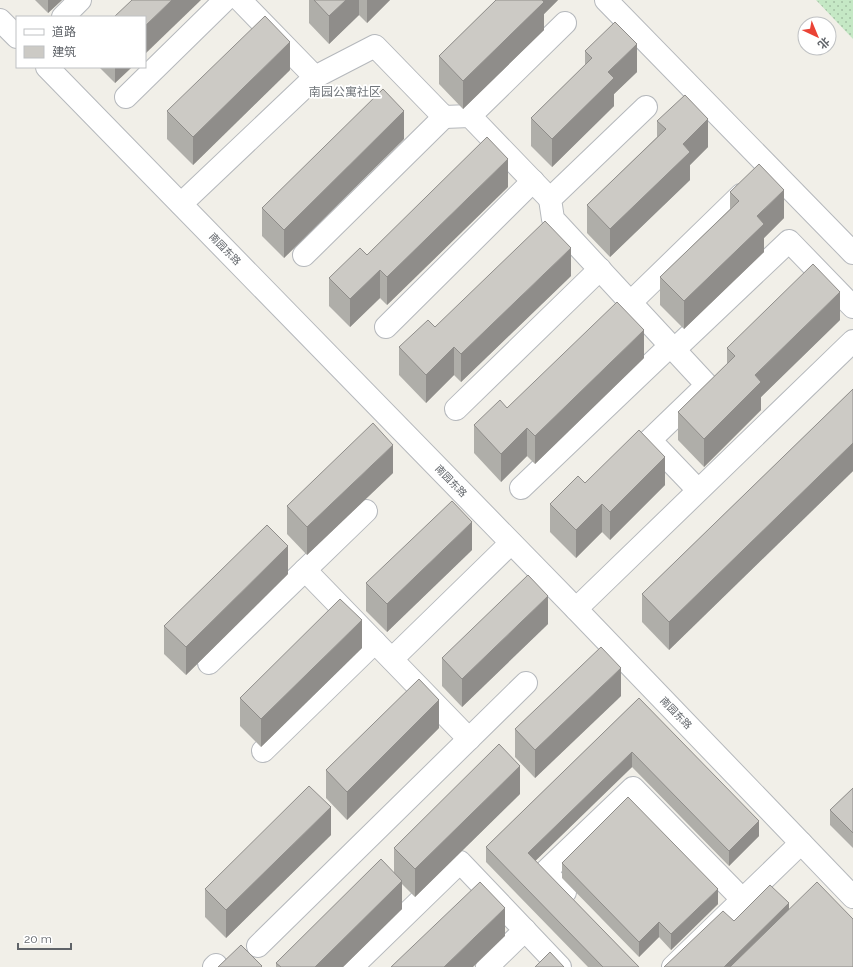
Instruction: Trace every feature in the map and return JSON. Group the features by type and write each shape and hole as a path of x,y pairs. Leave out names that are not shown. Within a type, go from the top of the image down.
{"street":[{"path":"64,16 80,0"},
{"path":"126,97 225,0"},
{"path":"240,0 314,77"},
{"path":"606,0 853,253"},
{"path":"0,20 16,36"},
{"path":"304,255 444,117 470,116 565,23"},
{"path":"182,204 314,77 375,46 444,117"},
{"name":"南园东路","path":"48,68 182,204 853,897"},
{"path":"550,199 646,107"},
{"path":"470,116 550,199 552,218 707,385 650,440 698,490"},
{"path":"386,327 532,181"},
{"path":"631,302 741,195"},
{"path":"521,488 789,241 853,308"},
{"path":"456,409 600,269"},
{"path":"576,610 698,490 853,342"},
{"path":"209,663 366,511"},
{"path":"392,660 511,543"},
{"path":"305,570 469,739"},
{"path":"262,751 375,642"},
{"path":"258,946 526,683"},
{"path":"578,905 545,872 633,788 743,900"},
{"path":"673,967 801,843"},
{"path":"352,967 460,862 560,967"},
{"path":"486,967 525,930"}],"green space":[{"path":"816,0 853,0 853,39 837,22 837,16 831,16"}],"building":[{"path":"132,0 172,0 146,25 146,16 115,16"},
{"path":"314,0 346,0 329,16"},
{"path":"496,0 542,0 544,2 463,81 439,56"},
{"path":"265,16 290,42 193,137 167,111"},
{"path":"615,22 637,44 608,72 614,78 552,139 531,118 592,58 585,51"},
{"path":"383,89 404,111 284,230 262,208"},
{"path":"685,95 708,119 683,144 690,152 610,229 587,205 666,129 657,121"},
{"path":"487,137 508,159 387,277 380,270 350,299 329,278 360,248 367,255"},
{"path":"759,164 784,190 757,216 764,224 684,301 660,277 739,201 730,192"},
{"path":"545,221 571,248 461,354 454,347 426,375 399,347 428,320 435,327"},
{"path":"813,264 840,292 755,375 761,382 704,439 678,412 735,356 727,348"},
{"path":"617,302 644,330 535,436 527,428 501,454 474,425 500,400 507,408"},
{"path":"853,389 853,443 669,622 642,594"},
{"path":"373,423 393,445 307,527 287,506"},
{"path":"639,430 665,457 610,512 602,504 576,530 550,504 578,476 585,483"},
{"path":"452,501 472,522 387,604 366,583"},
{"path":"267,525 288,546 186,647 164,626"},
{"path":"528,575 548,596 462,679 442,658"},
{"path":"340,599 362,620 261,719 240,698"},
{"path":"601,647 621,668 535,750 515,729"},
{"path":"419,679 439,700 347,792 326,770"},
{"path":"639,698 759,821 729,851 632,752 528,853 639,967 603,967 486,847"},
{"path":"499,744 520,766 415,869 394,848"},
{"path":"309,786 331,807 226,910 205,889"},
{"path":"853,788 853,833 830,810"},
{"path":"628,797 718,889 671,934 659,922 639,942 562,863"},
{"path":"381,859 402,881 315,967 281,967 276,963"},
{"path":"480,882 505,908 444,967 391,967"},
{"path":"817,882 853,919 853,967 730,967"},
{"path":"770,885 789,903 724,967 664,967 723,911 734,921"},
{"path":"241,945 262,966 261,967 218,967"},
{"path":"550,952 564,967 535,967"}],"district":[{"name":"南园公寓社区","path":"345,92"}]}
